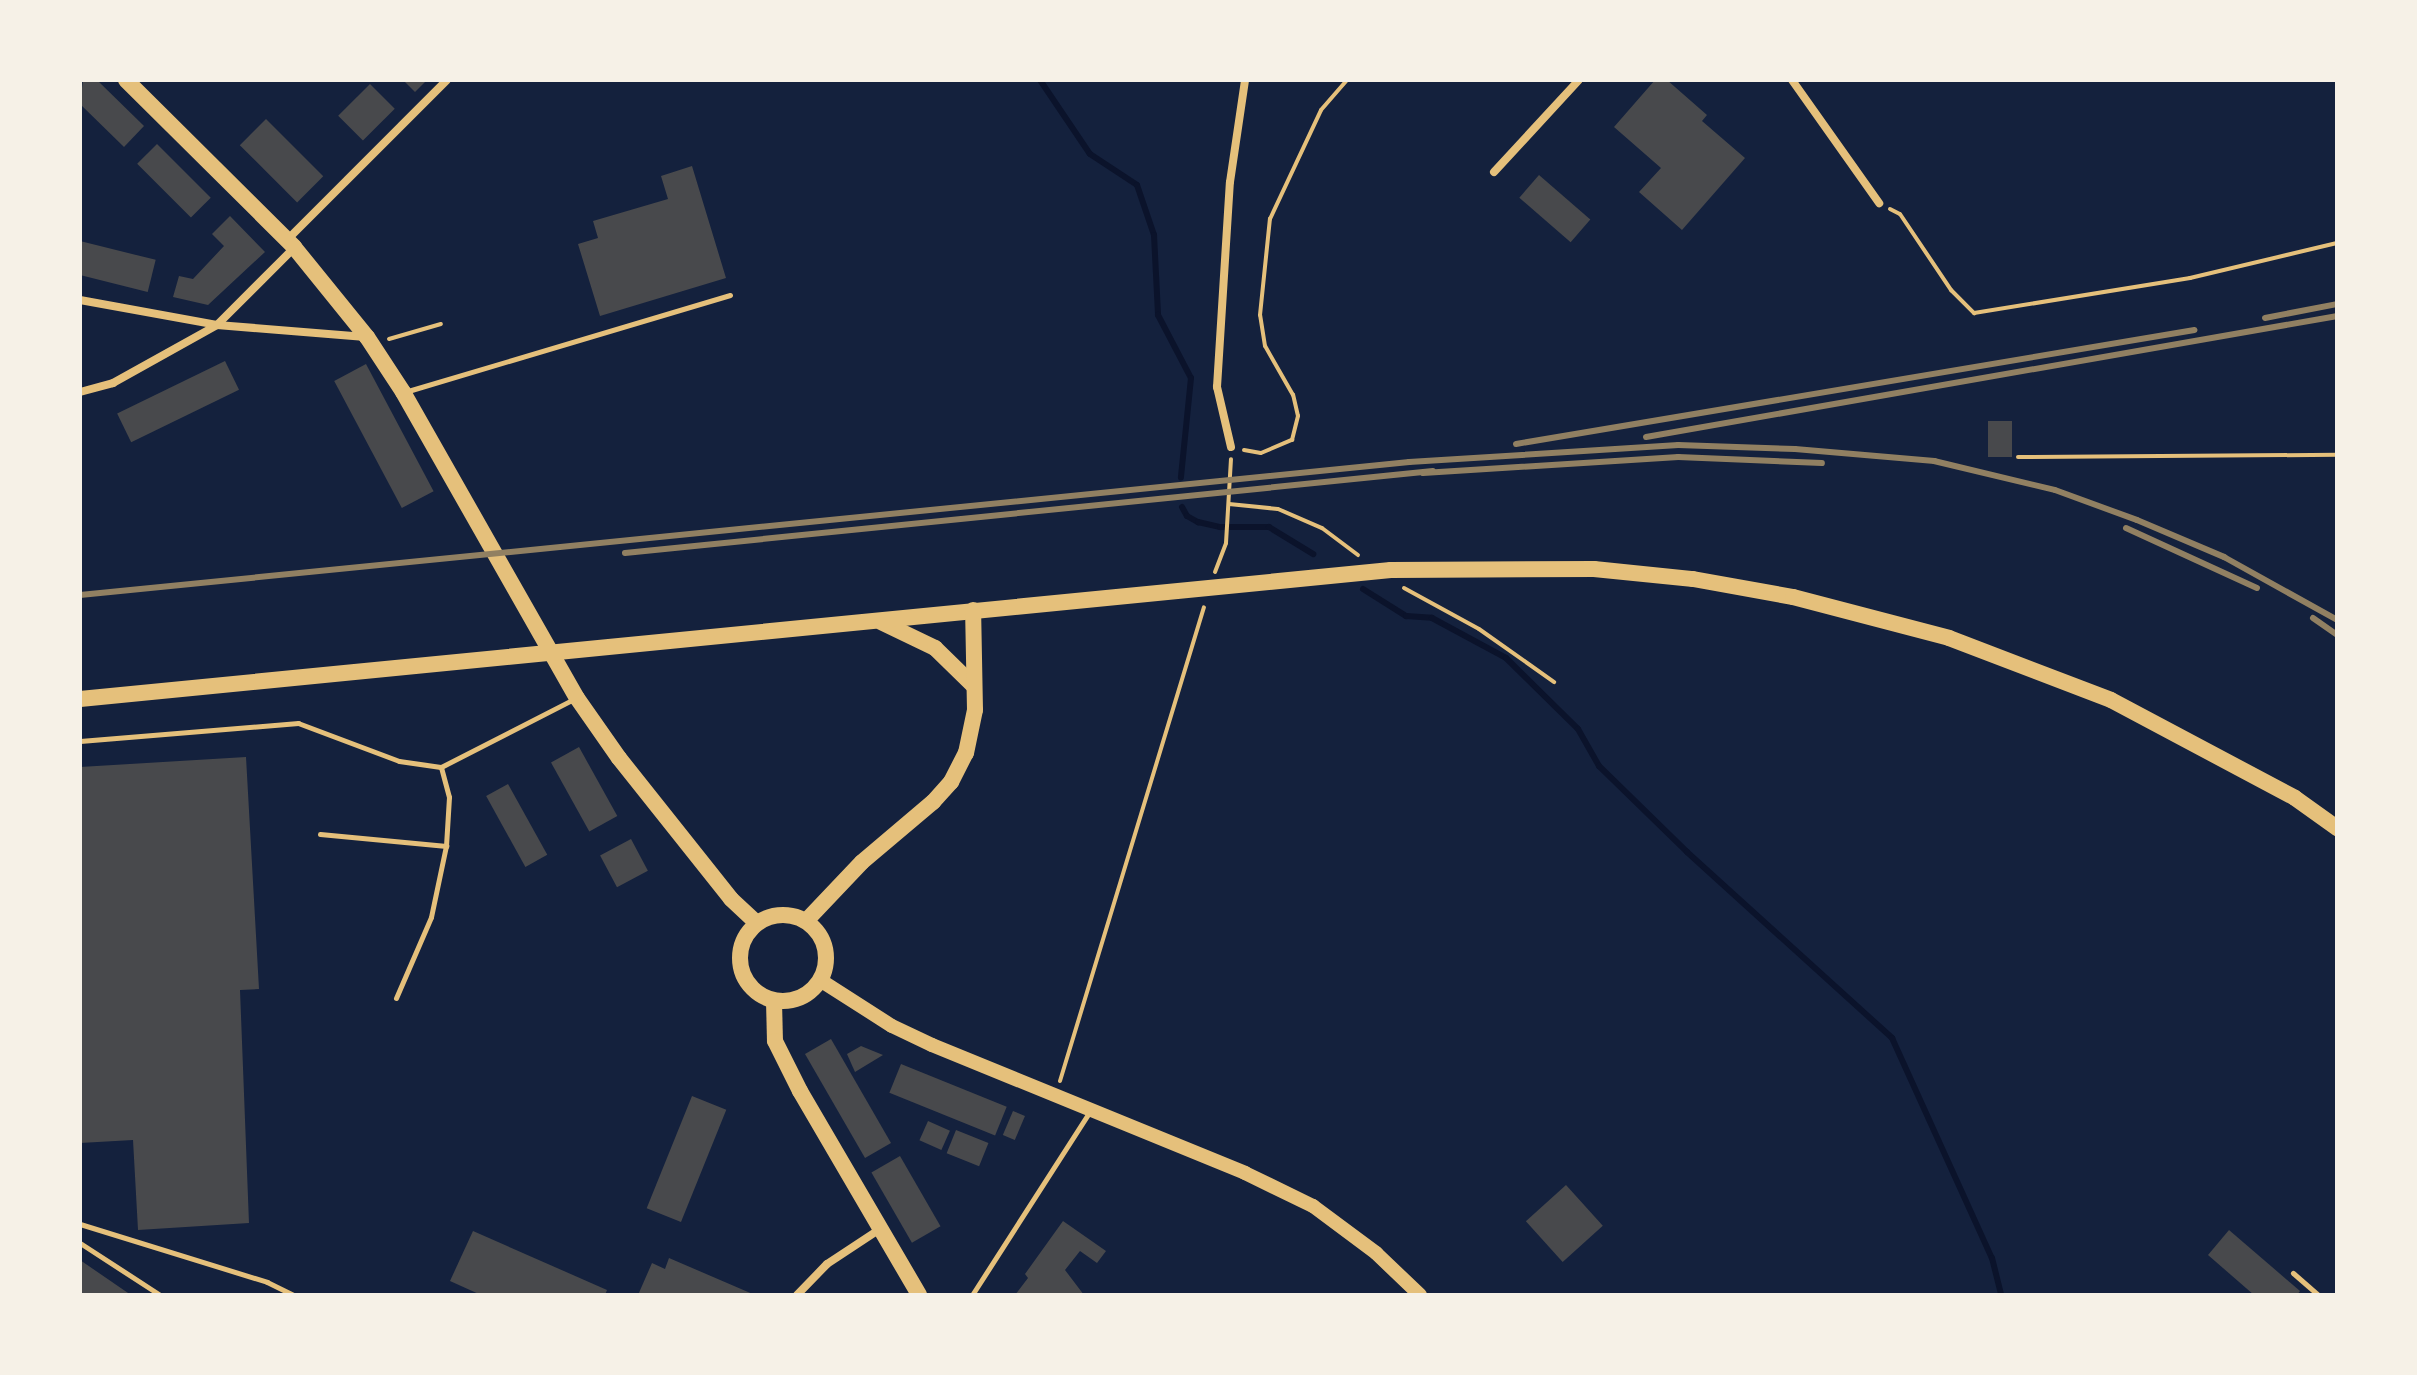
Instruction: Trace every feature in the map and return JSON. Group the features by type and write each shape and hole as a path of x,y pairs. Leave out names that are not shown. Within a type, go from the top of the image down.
{"main road":[{"path":"126,80 291,243 369,341 403,392 577,698 619,758 731,899 757,923"},
{"path":"80,699 1391,570 1594,569 1693,579 1793,597 1949,638 2111,700 2295,798 2337,828"},
{"path":"806,921 862,862 933,802 951,782 966,753 972,731 973,610"},
{"path":"878,620 935,648 974,686"},
{"path":"781,915 806,921 823,941 826,954 820,980 800,998 774,1001 760,996 742,974 741,946 757,923 781,915"},
{"path":"774,1001 775,1041 800,1091 919,1295"}],"street":[{"path":"80,392 113,383 217,325 447,80"},
{"path":"1231,447 1217,387 1230,182 1245,80"},
{"path":"1494,172 1579,80"},
{"path":"1792,80 1879,203"},
{"path":"80,300 217,325 369,341"},
{"path":"820,980 892,1026 1245,1173 1313,1206 1376,1253 1420,1295"},
{"path":"797,1295 827,1264 882,1228"}],"lane":[{"path":"403,392 730,295"},
{"path":"80,741 298,723 399,761 441,767 577,698"},
{"path":"396,998 431,917 446,846 449,797 441,767"},
{"path":"320,834 446,846"},
{"path":"972,1295 1091,1110"},
{"path":"80,1224 267,1282 294,1295"},
{"path":"80,1243 160,1295"},
{"path":"2293,1273 2318,1295"}],"path":[{"path":"1210,586 1226,543 1231,447 1261,453 1292,440 1298,416 1296,405 1265,346 1260,315 1270,219 1321,110 1347,80"},
{"path":"1879,203 1900,214 1951,290 1974,313 2190,278 2337,243"},
{"path":"369,341 441,324"},
{"path":"2018,457 2337,455"},
{"path":"1055,1096 1206,601"}],"building":[{"path":"83,80 97,80 144,126 124,147 80,104"},
{"path":"403,80 427,80 415,92"},
{"path":"1655,80 1667,80 1707,115 1702,121 1745,158 1682,230 1639,192 1661,168 1614,127"},
{"path":"370,84 395,109 363,141 338,116"},
{"path":"266,119 323,176 297,202 240,145"},
{"path":"157,144 211,198 191,218 137,164"},
{"path":"692,166 726,278 600,316 578,244 598,238 593,221 668,199 661,176"},
{"path":"1539,175 1590,220 1571,242 1519,198"},
{"path":"230,216 265,252 208,305 173,297 179,276 193,279 224,246 212,234"},
{"path":"80,241 156,260 148,292 80,275"},
{"path":"225,361 239,390 131,442 117,414"},
{"path":"366,364 434,491 402,508 334,381"},
{"path":"1988,421 2012,421 2012,457 1988,457"},
{"path":"579,747 617,816 589,832 551,763"},
{"path":"246,757 259,989 240,990 249,1223 138,1230 133,1140 80,1143 80,767"},
{"path":"508,784 547,855 525,867 486,796"},
{"path":"631,839 648,871 617,887 600,855"},
{"path":"831,1039 891,1143 865,1158 805,1054"},
{"path":"861,1046 883,1055 855,1072 847,1054"},
{"path":"901,1064 1007,1107 995,1135 889,1093"},
{"path":"692,1096 726,1110 681,1222 647,1208"},
{"path":"1013,1111 1025,1116 1015,1140 1003,1135"},
{"path":"928,1121 950,1131 941,1150 919,1140"},
{"path":"956,1130 988,1143 979,1166 947,1153"},
{"path":"900,1156 941,1226 912,1243 871,1172"},
{"path":"1566,1185 1603,1226 1563,1262 1526,1221"},
{"path":"1063,1221 1106,1251 1097,1263 1080,1251 1065,1270 1084,1295 1015,1295 1028,1278 1025,1274"},
{"path":"2229,1230 2300,1291 2297,1295 2254,1295 2208,1255"},
{"path":"473,1231 607,1290 605,1295 481,1295 450,1281"},
{"path":"669,1258 755,1295 638,1295 652,1263 665,1269"},
{"path":"80,1260 131,1295 80,1295"}],"waterway":[{"path":"1040,80 1090,154 1137,185 1154,235 1158,315 1191,378 1181,477"},
{"path":"1182,507 1187,516 1198,522 1220,527 1269,527 1313,554"},
{"path":"1363,589 1406,616 1432,618 1506,658 1578,729 1599,766 1687,852 1892,1038 1992,1258 2001,1295"}],"railway":[{"path":"2265,318 2337,304"},
{"path":"1646,437 2337,316"},
{"path":"1516,444 2194,330"},
{"path":"80,595 1409,462 1678,445 1795,449 1934,461 2055,490 2224,557 2337,620"},
{"path":"1423,473 1678,457 1822,463"},
{"path":"625,553 1433,471"},
{"path":"2126,528 2257,588"},
{"path":"2313,618 2337,635"}]}
